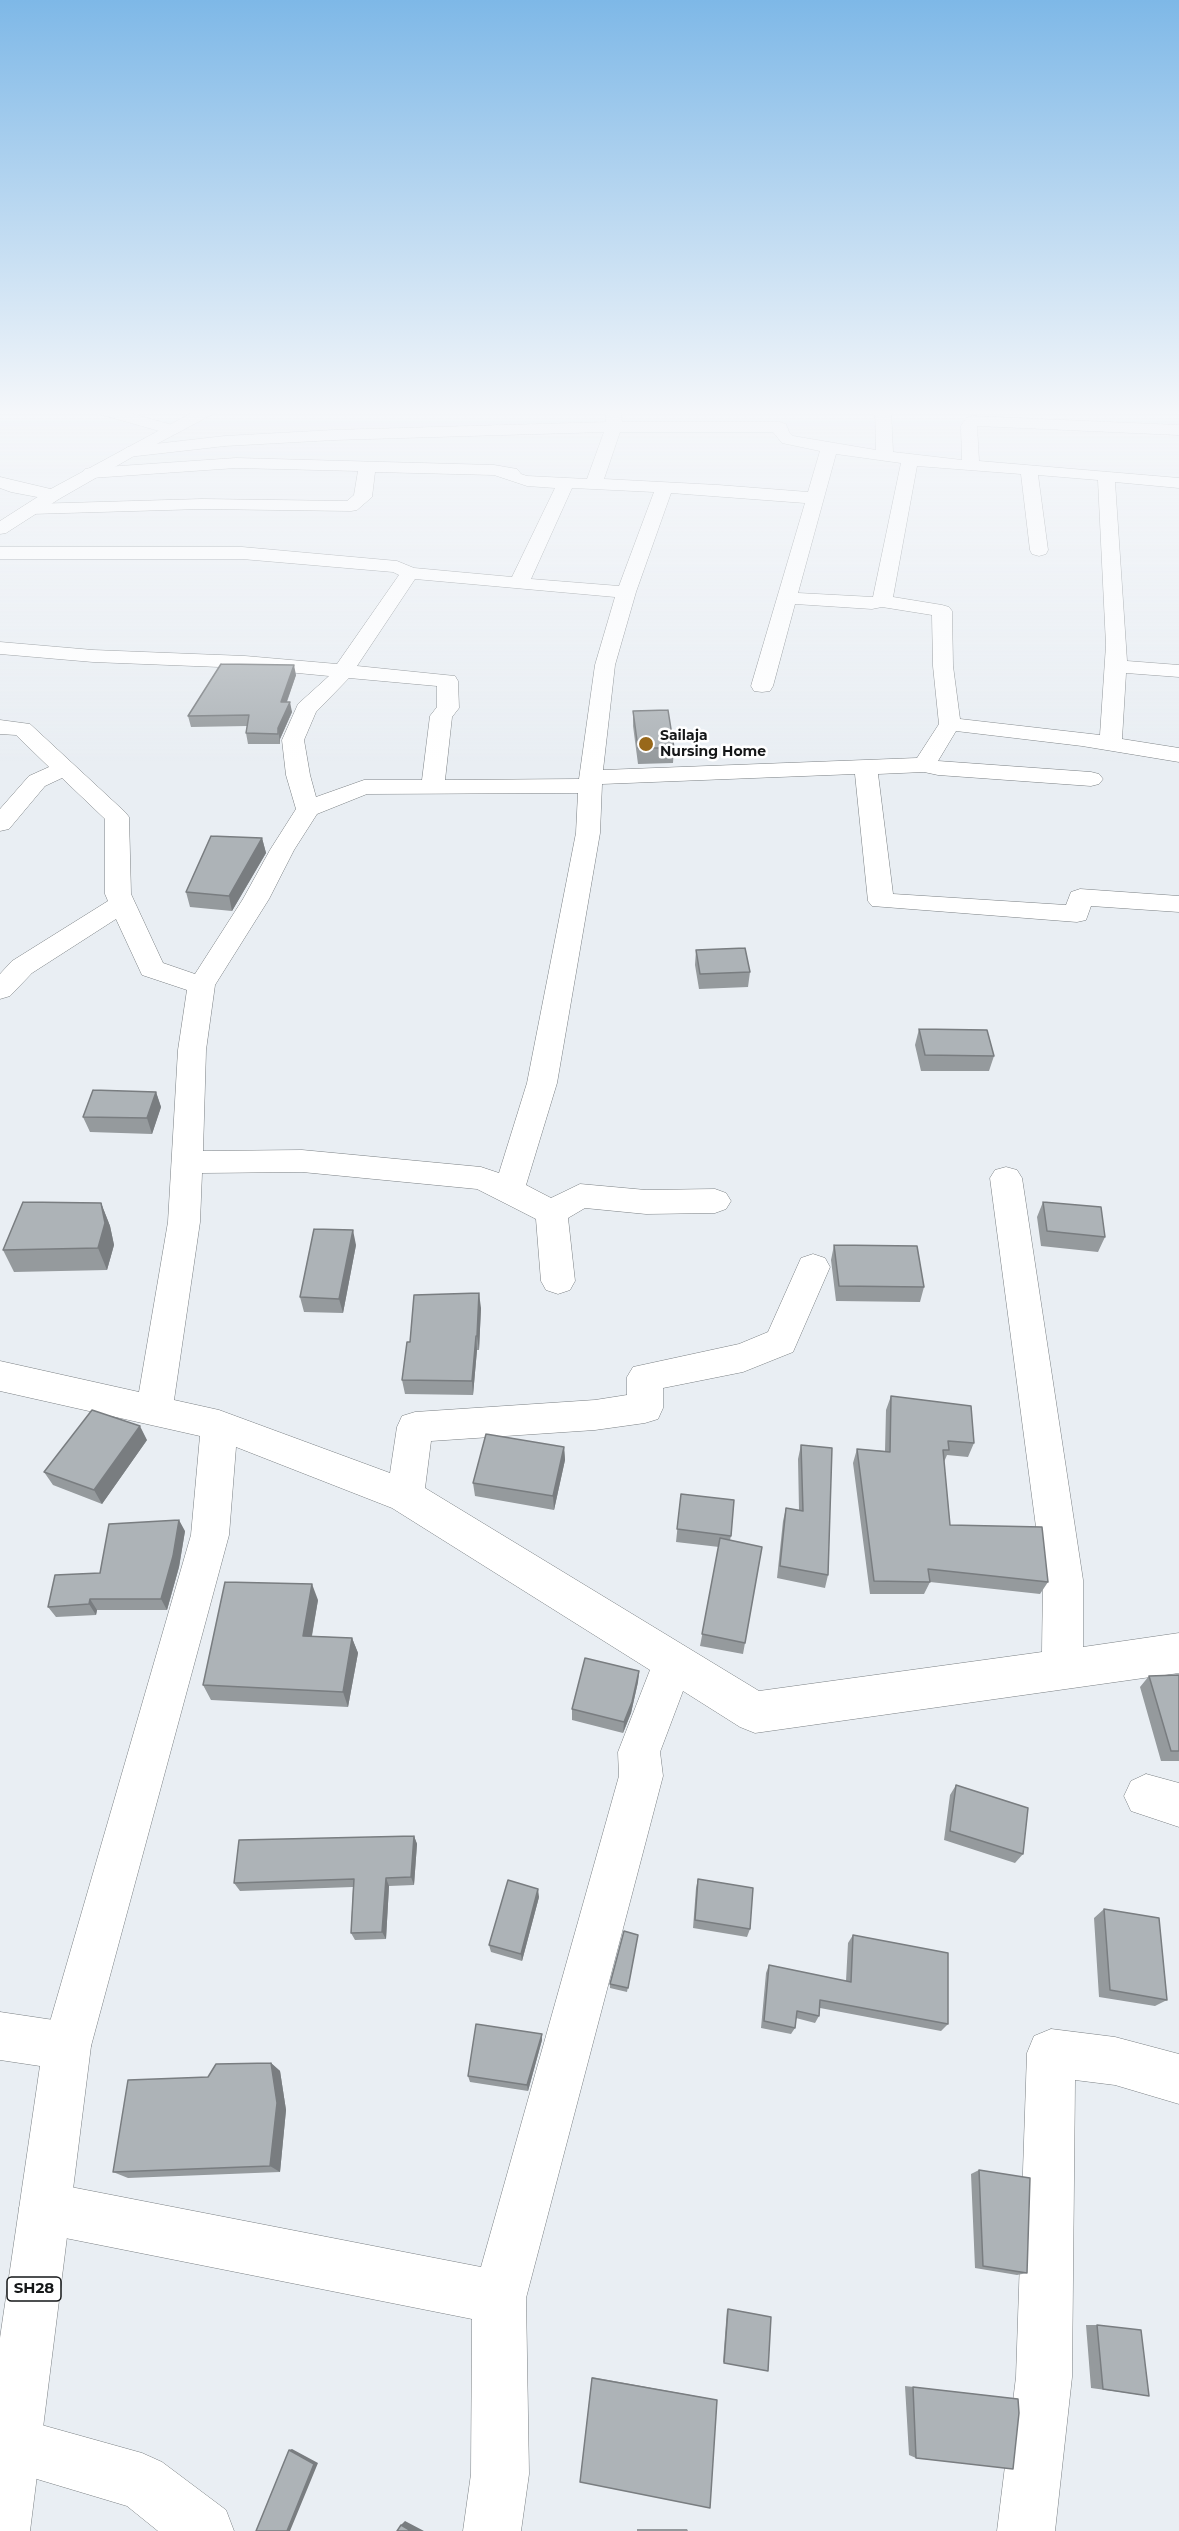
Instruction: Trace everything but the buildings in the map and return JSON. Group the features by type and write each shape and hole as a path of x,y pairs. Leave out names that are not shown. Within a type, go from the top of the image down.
{"street":[{"path":"290,557 305,528"},
{"path":"519,583 545,528"},
{"path":"509,1190 542,1083 588,833 590,781 605,665 626,592 649,528"},
{"path":"762,686 805,528"},
{"path":"882,601 898,528"},
{"path":"1036,528 1039,550"},
{"path":"1109,528 1117,666 1179,671"},
{"path":"0,553 242,553 343,564 397,567 410,573 626,592"},
{"path":"308,809 298,775 293,740 306,708 337,680 410,573"},
{"path":"785,598 872,603 882,601 942,610 943,666 950,724 924,765"},
{"path":"1110,746 1115,700 1115,642"},
{"path":"0,648 93,656 245,662 447,681 448,708 441,716 433,785"},
{"path":"950,724 1082,739 1110,746 1179,755"},
{"path":"0,727 22,729 117,817 118,894 152,969 201,985"},
{"path":"154,1410 184,1222 192,1050 201,985 256,899 282,850 308,809 364,787 590,781 924,765 938,768 1091,778"},
{"path":"0,824 37,781 65,768"},
{"path":"866,768 881,901 1077,914 1080,897 1179,904"},
{"path":"0,990 22,967 122,904"},
{"path":"187,1162 302,1161 481,1178 551,1213"},
{"path":"1006,1178 1063,1580 1062,1668"},
{"path":"551,1213 580,1196 646,1202 715,1202"},
{"path":"551,1213 558,1281"},
{"path":"405,1496 415,1427 595,1415 645,1408 645,1377 743,1358 781,1342 813,1267"},
{"path":"0,1376 219,1425 405,1496 755,1712 1179,1653"},
{"path":"0,2036 67,2046 210,1535 219,1425"},
{"path":"492,2531 500,2474 499,2298 641,1776 639,1752 673,1662"},
{"name":"SH28","path":"1,2531 67,2046"},
{"path":"1026,2531 1044,2377 1051,2053 1115,2061 1179,2079"},
{"path":"45,2208 352,2266 499,2298"},
{"path":"13,2445 142,2482 205,2531"}],"place":[{"name":"Sailaja Nursing Home","path":"646,744"}]}
